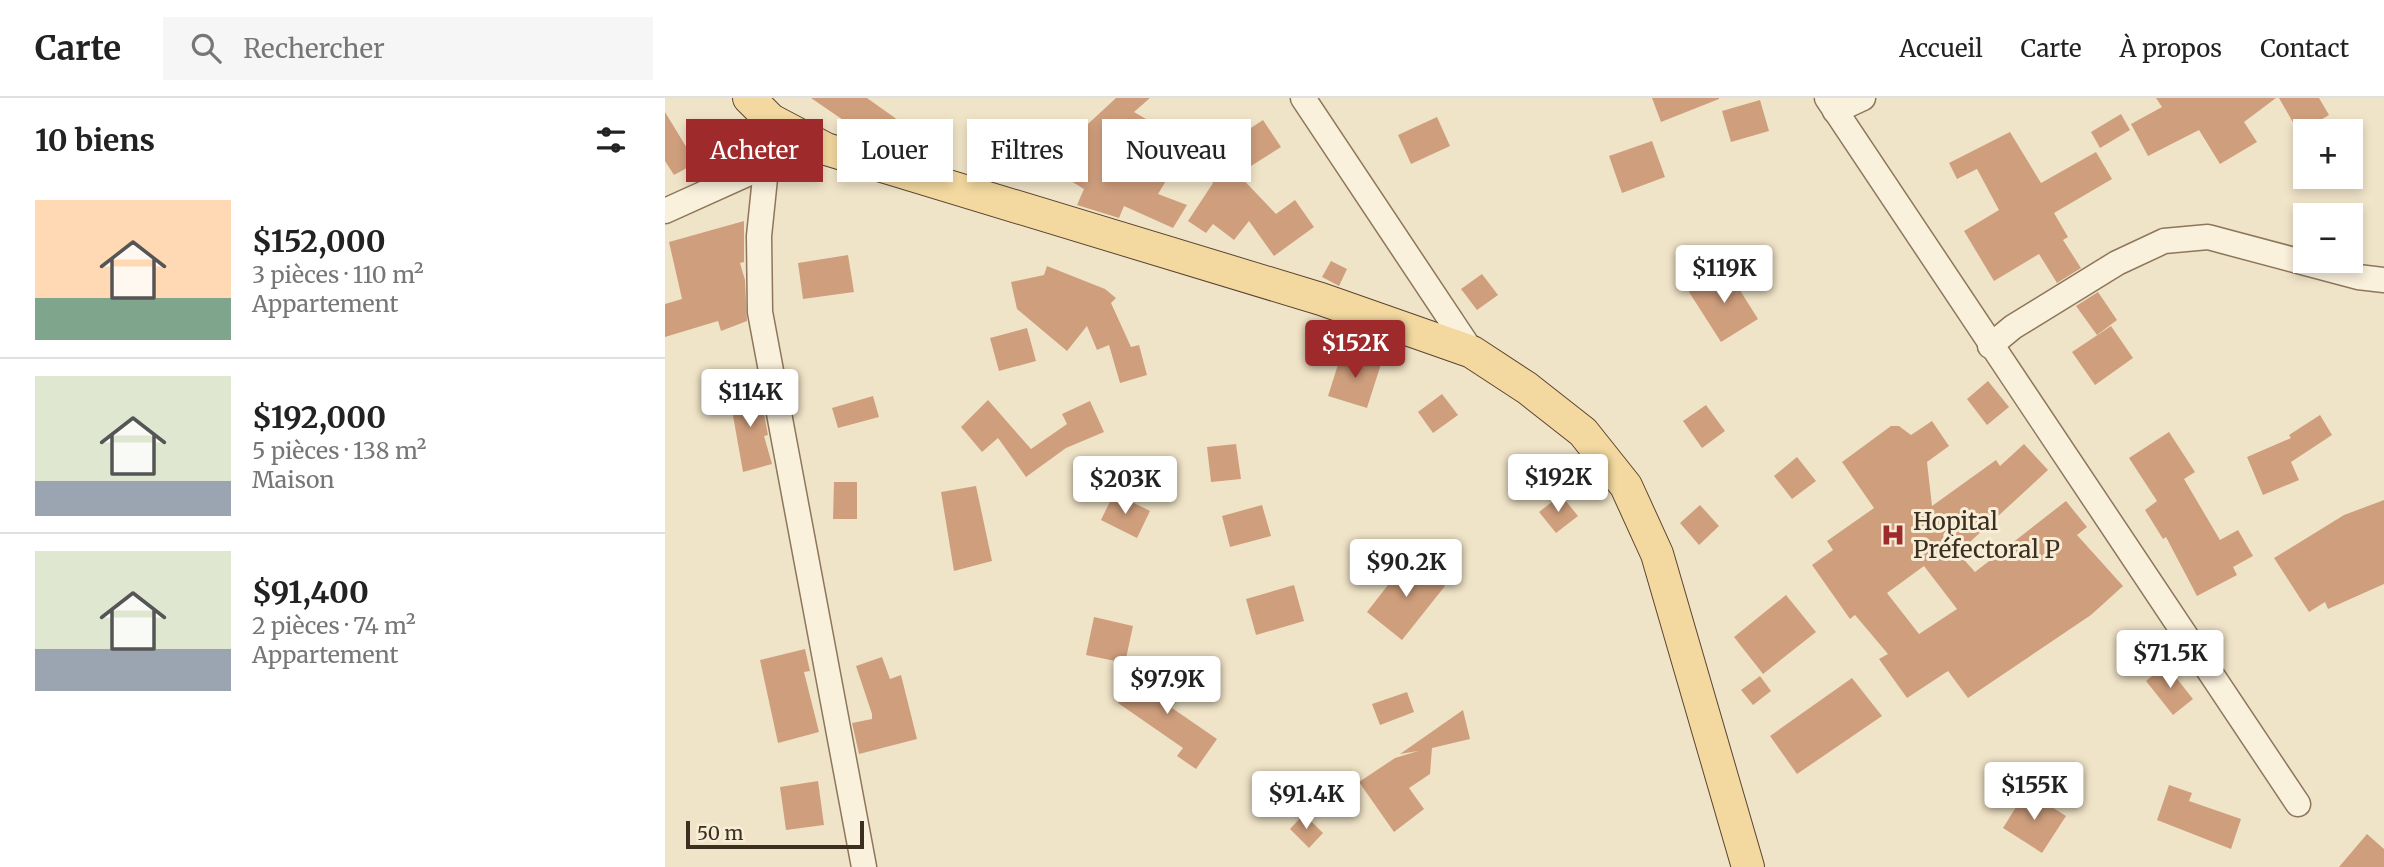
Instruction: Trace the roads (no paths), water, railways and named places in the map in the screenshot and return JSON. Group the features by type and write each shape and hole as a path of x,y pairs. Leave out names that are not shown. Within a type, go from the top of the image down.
{"main road":[{"path":"749,98 770,119"},
{"path":"823,147 1321,299 1472,352 1527,388 1583,432 1626,486 1657,554 1748,867"}],"street":[{"path":"1303,98 1472,352"},
{"path":"1864,98 1831,104 2298,804"},
{"path":"665,211 729,182"},
{"path":"765,182 759,236 760,312 864,867"},
{"path":"1990,346 2013,327 2117,263 2164,241 2208,237 2358,277 2384,280"}],"place":[{"name":"Hopital Préfectoral P","path":"1893,535"}]}
